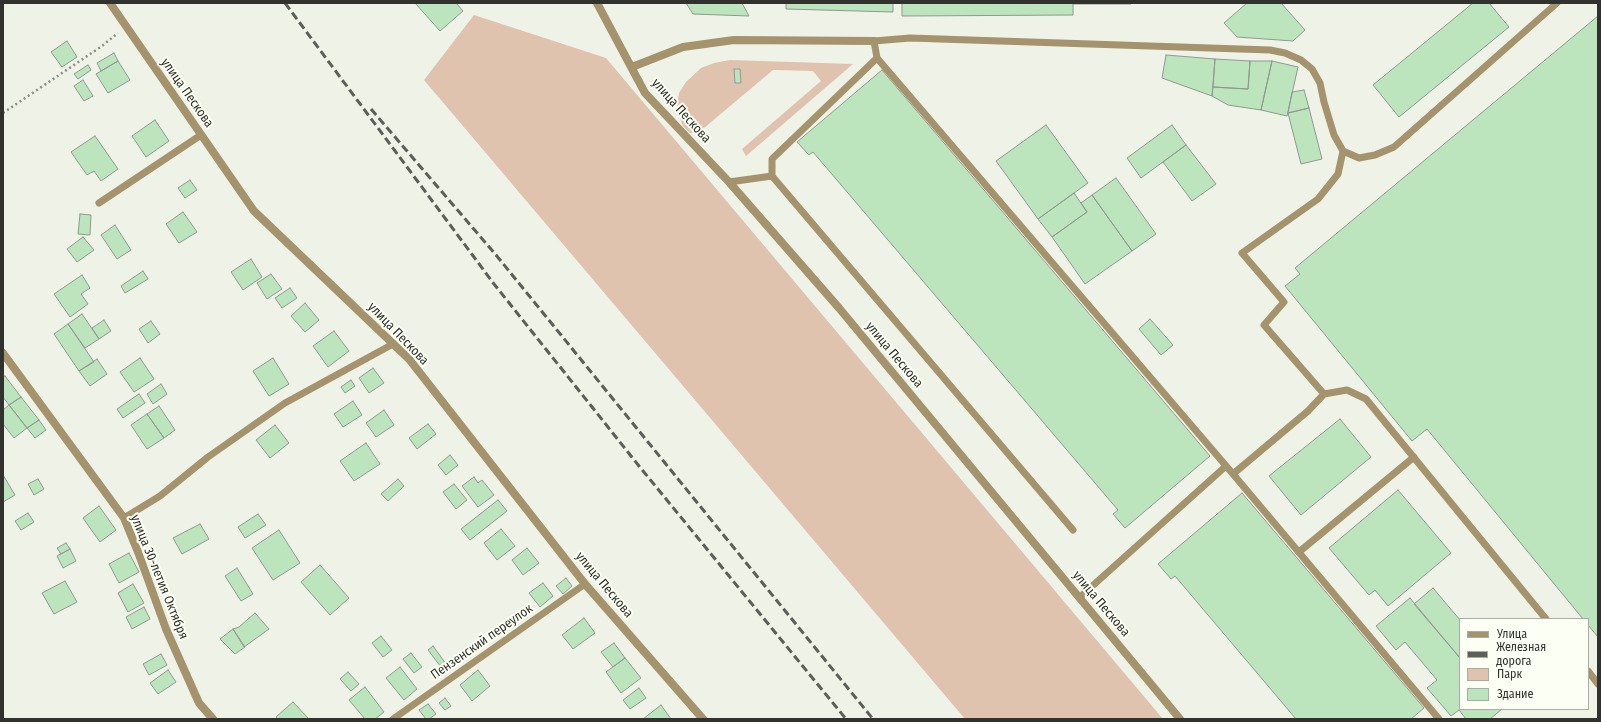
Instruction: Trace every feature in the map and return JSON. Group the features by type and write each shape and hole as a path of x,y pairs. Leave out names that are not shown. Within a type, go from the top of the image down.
{"street":[{"name":"улица Пескова","path":"110,3 254,210 409,359 585,584 703,719"},
{"name":"улица Пескова","path":"597,3 645,93 729,182 839,308 1180,719"},
{"path":"632,67 683,47 734,40 874,41"},
{"name":"улица 30-летия Октября","path":"3,353 124,518 166,629 199,703 213,719"}],"lane":[{"path":"1439,719 1234,474 878,58 874,41 918,39 1263,50 1285,53 1301,60 1312,69 1320,83 1334,135 1343,151 1359,158 1375,155 1394,146 1557,3"},
{"path":"878,58 772,159 772,176 1073,530"},
{"path":"99,203 201,135"},
{"path":"1324,394 1264,325 1284,302 1242,253 1318,199 1338,174 1343,151"},
{"path":"729,182 772,176"},
{"path":"124,518 160,496 208,457 285,403 393,344"},
{"path":"1234,474 1308,411 1324,394 1347,390 1366,399 1545,618"},
{"path":"1299,552 1414,457"},
{"path":"1080,597 1226,466"},
{"name":"Пензенский переулок","path":"393,719 585,584"},
{"path":"1589,672 1598,684"}],"path":[{"path":"3,113 102,46 126,27"}],"green space":[{"path":"474,15 606,58 1163,719 965,719 424,80"},
{"path":"730,60 853,64 746,156 742,149 821,81 813,71 773,70 698,133 690,133 683,126 678,113 677,104 679,93 686,82 701,68 714,63"}],"building":[{"path":"415,3 456,3 463,11 440,31"},
{"path":"686,3 742,3 749,16 693,14"},
{"path":"786,3 893,3 893,12 786,9"},
{"path":"902,3 1131,4 1073,4 1073,15 902,16"},
{"path":"1247,3 1281,3 1305,30 1293,41 1237,37 1224,23"},
{"path":"1473,3 1489,3 1509,27 1399,117 1373,85"},
{"path":"1598,16 1598,637 1589,626 1589,618 1582,618 1427,429 1412,441 1285,286 1300,274 1295,268"},
{"path":"67,41 77,57 62,67 51,52"},
{"path":"114,53 118,61 101,71 97,63"},
{"path":"1166,55 1215,59 1212,96 1162,78"},
{"path":"1215,59 1250,61 1248,89 1213,87"},
{"path":"118,61 130,80 108,93 96,74"},
{"path":"1250,61 1272,61 1261,110 1228,105 1212,96 1213,87 1248,89"},
{"path":"1272,61 1298,67 1287,116 1261,110"},
{"path":"88,65 91,70 78,79 74,74"},
{"path":"734,69 740,69 741,83 735,83"},
{"path":"882,70 1210,456 1125,528 1113,514 1118,510 813,152 809,155 797,142"},
{"path":"83,80 93,96 84,101 74,86"},
{"path":"1304,90 1309,108 1288,113 1292,92"},
{"path":"1309,108 1322,159 1301,164 1288,113"},
{"path":"155,120 169,141 146,157 132,136"},
{"path":"1046,125 1088,183 1038,219 996,161"},
{"path":"1172,125 1186,145 1141,178 1127,158"},
{"path":"95,136 118,169 101,181 94,171 87,175 71,152"},
{"path":"1186,145 1216,184 1192,201 1163,162"},
{"path":"1116,178 1156,234 1132,251 1092,195"},
{"path":"190,180 197,190 185,198 178,188"},
{"path":"1074,193 1087,212 1052,237 1038,219"},
{"path":"1092,195 1132,251 1085,284 1052,237 1087,212 1081,203"},
{"path":"183,212 197,232 179,243 166,224"},
{"path":"80,214 91,215 90,235 78,234"},
{"path":"115,225 131,250 117,259 101,235"},
{"path":"83,237 94,250 77,262 67,249"},
{"path":"251,259 262,277 243,290 231,272"},
{"path":"143,271 148,279 125,293 121,286"},
{"path":"271,274 282,289 267,299 257,283"},
{"path":"82,275 90,288 81,294 88,304 70,317 54,294"},
{"path":"290,288 297,298 282,308 275,298"},
{"path":"305,303 319,320 305,332 291,316"},
{"path":"82,314 99,339 85,348 68,324"},
{"path":"1150,319 1173,345 1161,355 1139,329"},
{"path":"104,320 111,331 99,339 92,328"},
{"path":"151,321 160,334 148,343 139,329"},
{"path":"68,324 94,362 79,371 54,334"},
{"path":"334,331 349,351 328,367 313,346"},
{"path":"140,358 154,379 134,392 120,372"},
{"path":"273,358 289,384 269,396 253,371"},
{"path":"97,359 107,374 90,386 79,371"},
{"path":"373,368 384,383 369,393 359,378"},
{"path":"5,376 21,397 9,405 3,397 3,377"},
{"path":"351,380 355,386 345,393 341,387"},
{"path":"161,384 167,394 153,404 147,394"},
{"path":"139,394 145,403 123,418 117,409"},
{"path":"21,397 39,420 27,428 9,405"},
{"path":"353,401 362,415 343,427 334,414"},
{"path":"9,405 27,428 14,438 3,424 3,410"},
{"path":"159,406 175,430 164,438 147,414"},
{"path":"384,410 394,425 376,437 366,423"},
{"path":"147,414 164,438 147,449 131,425"},
{"path":"1340,419 1371,457 1301,515 1269,476"},
{"path":"39,420 46,430 35,438 27,428"},
{"path":"428,424 436,434 417,449 409,438"},
{"path":"275,425 289,443 270,458 256,440"},
{"path":"366,443 380,464 354,481 340,461"},
{"path":"450,455 458,465 446,475 438,465"},
{"path":"3,475 15,495 3,502"},
{"path":"474,477 478,483 482,480 494,495 478,507 462,486"},
{"path":"38,479 44,489 34,495 28,484"},
{"path":"398,479 404,486 388,501 381,494"},
{"path":"454,484 467,500 456,509 443,492"},
{"path":"1398,490 1451,553 1388,606 1375,590 1369,595 1329,548"},
{"path":"1242,493 1424,708 1411,719 1296,719 1175,576 1171,579 1158,564"},
{"path":"498,500 507,511 470,540 461,529"},
{"path":"99,506 116,530 100,542 83,518"},
{"path":"28,513 34,522 21,530 15,521"},
{"path":"258,514 266,525 245,538 238,527"},
{"path":"200,524 209,539 182,554 173,538"},
{"path":"501,529 515,546 497,560 484,543"},
{"path":"279,530 300,563 273,580 252,548"},
{"path":"66,543 70,549 61,554 57,548"},
{"path":"527,548 539,563 523,575 512,560"},
{"path":"70,549 76,561 63,568 57,556"},
{"path":"129,553 139,572 119,583 109,564"},
{"path":"320,565 349,598 330,615 301,582"},
{"path":"237,568 253,594 241,601 225,576"},
{"path":"566,578 572,586 563,594 556,586"},
{"path":"65,581 77,602 54,614 42,593"},
{"path":"543,583 553,596 540,607 529,593"},
{"path":"133,584 144,603 128,612 118,593"},
{"path":"1433,588 1459,619 1459,657 1414,604"},
{"path":"1410,598 1459,657 1459,710 1451,716 1427,688 1437,680 1405,642 1396,650 1376,626"},
{"path":"144,607 150,619 132,629 126,617"},
{"path":"255,613 269,629 244,647 233,629 239,627"},
{"path":"584,618 595,633 573,649 562,635"},
{"path":"233,629 245,647 235,654 220,639"},
{"path":"381,636 392,650 383,657 372,643"},
{"path":"614,643 625,658 613,667 601,652"},
{"path":"433,646 449,668 444,671 428,650"},
{"path":"411,653 422,667 414,673 403,659"},
{"path":"161,654 167,665 149,675 143,664"},
{"path":"625,658 641,678 621,693 606,672"},
{"path":"400,667 417,689 404,700 386,678"},
{"path":"168,670 176,682 158,694 150,683"},
{"path":"478,670 490,686 472,701 460,685"},
{"path":"348,672 359,684 351,691 340,679"},
{"path":"365,687 384,712 375,719 365,719 349,700"},
{"path":"639,688 646,698 630,709 623,700"},
{"path":"445,698 451,706 445,710 439,703"},
{"path":"293,702 309,719 278,719 276,717"},
{"path":"428,704 436,714 429,719 426,719 419,710"},
{"path":"661,705 671,719 643,719"},
{"path":"1459,710 1501,710 1490,719 1466,719"}],"railway":[{"path":"285,3 494,284 639,466 846,719"},
{"path":"371,109 496,255 873,719"}]}
